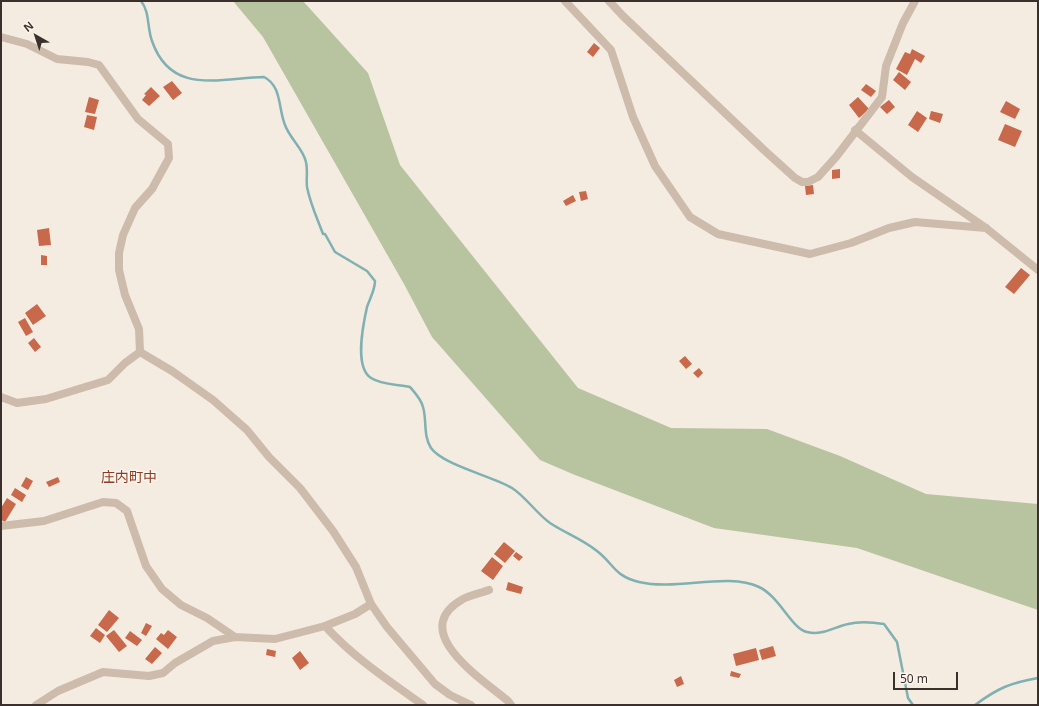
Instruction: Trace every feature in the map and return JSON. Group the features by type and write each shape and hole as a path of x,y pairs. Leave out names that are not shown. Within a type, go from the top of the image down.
{"street":[{"path":"565,1 611,50 633,117 656,166 690,216 718,234 810,254 852,243 889,228 915,222 986,228"},
{"path":"609,1 622,16 764,150 802,182 808,182 818,177 836,157 882,97 886,66 903,23 915,1"},
{"path":"1,37 27,44 57,59 88,62 99,65 138,119 168,144 169,158 152,189 135,208 123,236 119,253 119,270 125,295 139,329 140,352"},
{"path":"856,130 912,177 986,228 1038,270"},
{"path":"1,398 17,403 46,399 108,380 124,363 140,352"},
{"path":"140,352 172,371 213,400 247,430 269,457 300,488 333,531 356,567 371,604 387,627 435,684 450,695 471,705"},
{"path":"1,526 44,521 103,502 116,504 127,511 146,566 162,589 181,605 207,618 235,637"},
{"path":"489,590 463,600 448,612 444,620 442,633 449,648 464,664 511,705"},
{"path":"36,705 58,691 103,672 149,676 164,673 175,663 213,641 235,637 275,639 326,626 355,614 371,604"},
{"path":"326,626 341,644 423,705"}],"green space":[{"path":"233,1 303,1 368,73 400,165 578,388 671,428 767,429 840,456 926,494 1038,504 1038,610 857,548 714,528 575,475 540,460 432,337 404,284 263,37"}],"building":[{"path":"594,43 600,48 593,57 587,52"},
{"path":"912,49 925,56 921,63 915,59 907,75 896,69 905,52 910,54"},
{"path":"899,72 911,82 905,90 893,80"},
{"path":"172,81 182,93 173,100 163,87"},
{"path":"866,84 876,91 871,97 861,90"},
{"path":"151,87 160,96 149,106 142,100 146,95 144,94"},
{"path":"89,97 99,100 95,114 85,112"},
{"path":"858,97 869,109 859,118 849,105"},
{"path":"889,100 895,107 887,114 880,107"},
{"path":"1006,101 1020,109 1015,119 1000,112"},
{"path":"917,111 927,118 918,132 908,125"},
{"path":"931,111 943,114 940,123 929,119"},
{"path":"87,115 97,117 94,130 84,127"},
{"path":"1005,124 1022,131 1015,147 998,140"},
{"path":"840,169 840,178 832,179 832,170"},
{"path":"813,185 814,194 806,195 805,186"},
{"path":"586,191 588,199 581,201 579,192"},
{"path":"573,195 576,201 566,206 563,201"},
{"path":"49,228 51,245 39,246 37,230"},
{"path":"41,255 47,256 47,265 41,265"},
{"path":"1021,268 1030,275 1014,294 1005,287"},
{"path":"37,304 46,316 33,325 25,313"},
{"path":"25,318 33,332 26,336 18,322"},
{"path":"34,338 41,347 35,352 28,343"},
{"path":"685,356 692,364 686,369 679,361"},
{"path":"699,368 703,373 698,378 693,373"},
{"path":"26,477 33,481 28,490 21,486"},
{"path":"58,477 60,482 49,487 46,482"},
{"path":"15,488 26,495 22,502 11,495"},
{"path":"7,498 16,504 5,522 1,520 1,508"},
{"path":"504,542 515,551 505,563 494,554"},
{"path":"516,552 523,557 519,561 513,556"},
{"path":"492,557 503,566 493,580 481,571"},
{"path":"508,582 523,587 521,594 506,590"},
{"path":"109,610 119,618 107,632 98,625"},
{"path":"146,623 152,626 146,636 141,633"},
{"path":"96,628 105,635 100,643 90,636"},
{"path":"114,630 127,646 119,652 106,636"},
{"path":"168,630 177,637 168,649 156,639 161,633 164,635"},
{"path":"130,631 142,640 137,646 125,638"},
{"path":"773,646 776,656 762,660 759,650"},
{"path":"155,647 162,653 152,664 145,659"},
{"path":"756,648 759,660 736,666 733,654"},
{"path":"267,649 276,651 275,657 266,655"},
{"path":"300,651 309,663 300,670 292,658"},
{"path":"731,671 741,674 739,678 730,676"},
{"path":"681,676 684,684 677,687 674,680"}],"waterway":[{"path":"141,1 146,10 152,41 160,58 171,70 184,77 199,80 214,81 264,77 274,86 279,98 287,130 299,148 307,165 308,193 323,234 325,234 335,252 367,271 375,281 367,307 362,334 361,355 366,373 371,378 380,382 410,387 418,396 424,412 427,438 431,448 437,454 457,465 512,488 550,523 591,547 603,556 619,573 631,579 639,582 654,584 717,581 746,583 766,591 773,597 801,630 812,633 823,632 857,622 884,624 897,642 908,698 913,705"},
{"path":"975,705 991,694 1005,687 1038,678"}],"district":[{"name":"庄内町中","path":"129,478"}]}
